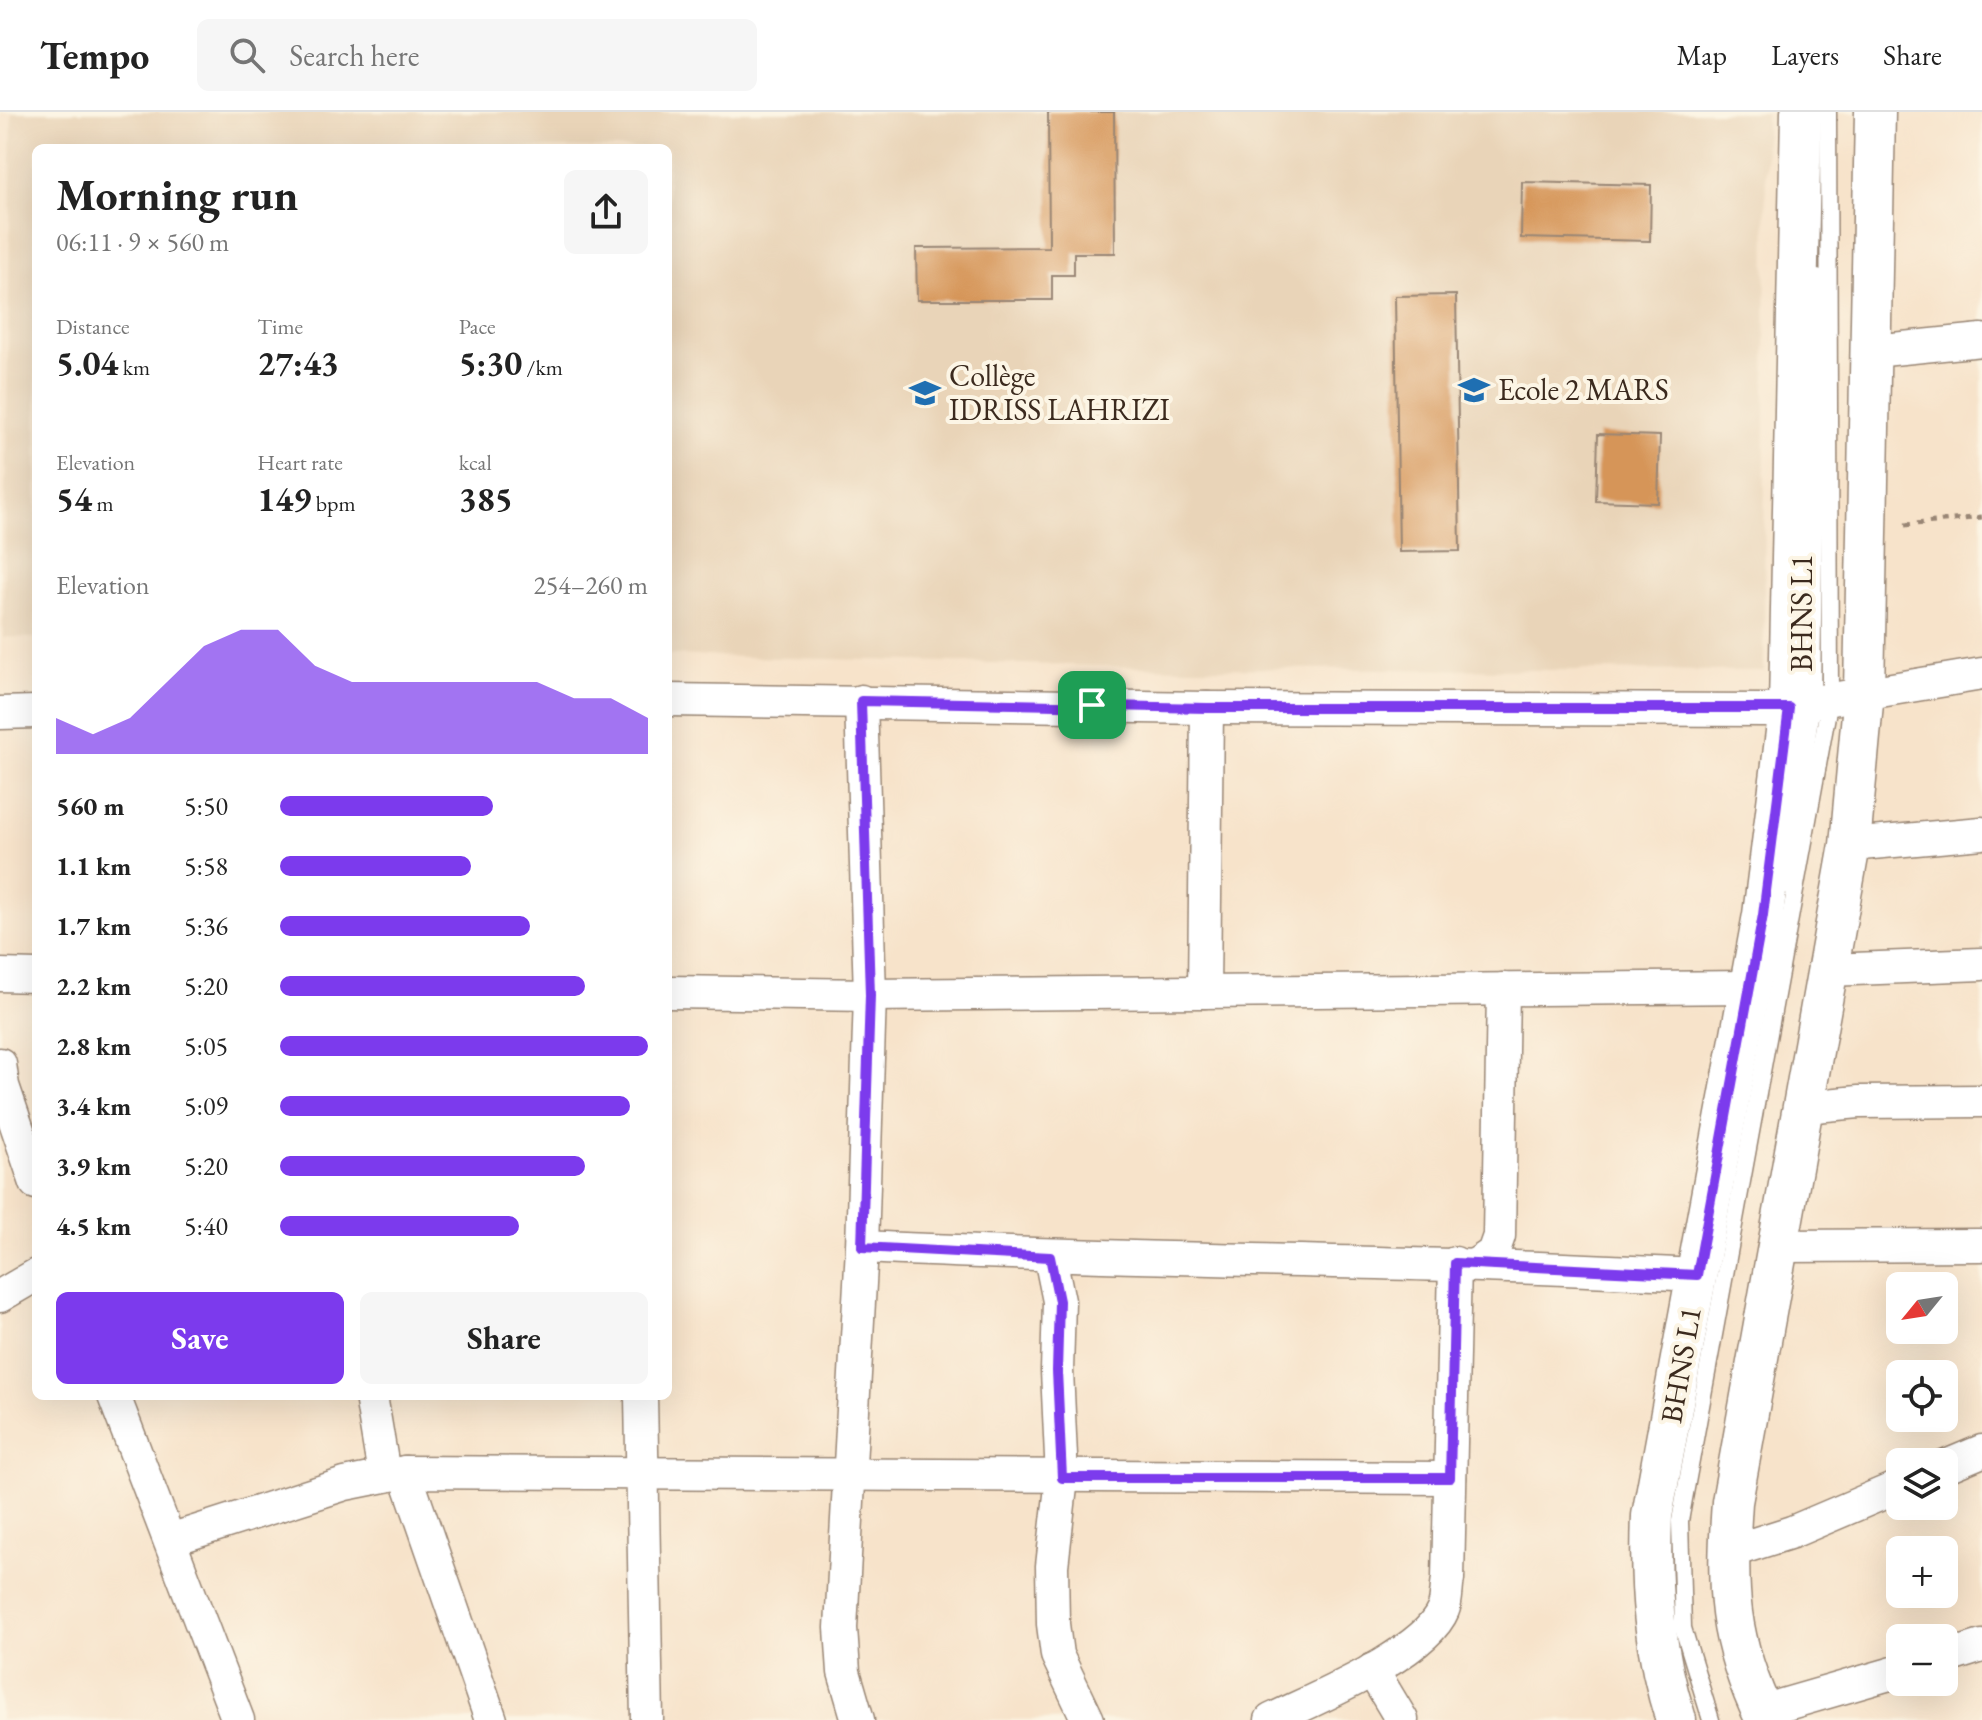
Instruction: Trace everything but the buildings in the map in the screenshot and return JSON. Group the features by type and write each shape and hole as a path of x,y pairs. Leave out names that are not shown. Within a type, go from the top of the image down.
{"street":[{"path":"1801,112 1824,701 1850,845 1732,1502 1728,1604 1741,1659 1764,1716 1886,1676"},
{"path":"1676,1720 1664,1682 1653,1627 1649,1571 1652,1516 1769,871 1824,701 1868,528 1875,112"},
{"path":"1873,351 1982,340"},
{"path":"672,700 1207,708 1824,701 1982,674"},
{"path":"858,1720 844,1672 841,1628 862,1247 870,995 861,701"},
{"path":"1204,992 1207,708"},
{"path":"0,713 32,712"},
{"path":"1850,845 1982,833"},
{"path":"1828,970 1982,964"},
{"path":"0,975 32,976"},
{"path":"672,992 870,995 1750,987"},
{"path":"1467,1263 1493,1253 1499,1236 1503,989"},
{"path":"0,1064 3,1086 32,1171"},
{"path":"1804,1107 1859,1102 1982,1101"},
{"path":"1779,1246 1982,1245"},
{"path":"862,1247 1050,1257 1467,1263 1697,1275"},
{"path":"1050,1257 1059,1301 1057,1371 1062,1478 1052,1566 1053,1624 1057,1655 1088,1720"},
{"path":"1271,1720 1372,1670 1425,1634 1443,1610 1448,1579 1450,1478 1467,1263"},
{"path":"0,1296 32,1277"},
{"path":"116,1400 238,1720"},
{"path":"372,1400 394,1473 491,1720"},
{"path":"641,1400 647,1720"},
{"path":"1958,1461 1982,1451"},
{"path":"170,1540 394,1473 1450,1478"},
{"path":"1729,1552 1792,1532 1886,1492"},
{"path":"1958,1655 1981,1649"},
{"path":"1372,1670 1402,1720"}],"lane":[{"name":"BHNS L1","path":"1704,1720 1679,1639 1672,1582 1676,1506 1685,1434 1824,701 1818,112"},
{"name":"BHNS L1","path":"1711,1720 1683,1628 1680,1521 1824,701 1828,112"}],"path":[{"path":"1868,528 1982,517"}],"shaded area":[{"path":"12,112 1766,112 1764,671 1185,668 672,655 672,144 32,144 32,638 3,637"}],"place":[{"name":"Ecole 2 MARS","path":"1474,390"},
{"name":"Collège IDRISS LAHRIZI","path":"925,393"}],"route":[{"path":"861,701 1092,705 1207,708 1789,708 1763,915 1697,1275 1455,1263 1450,1478 1062,1478 1057,1371 1059,1301 1050,1257 862,1247 870,995 861,701"}]}
